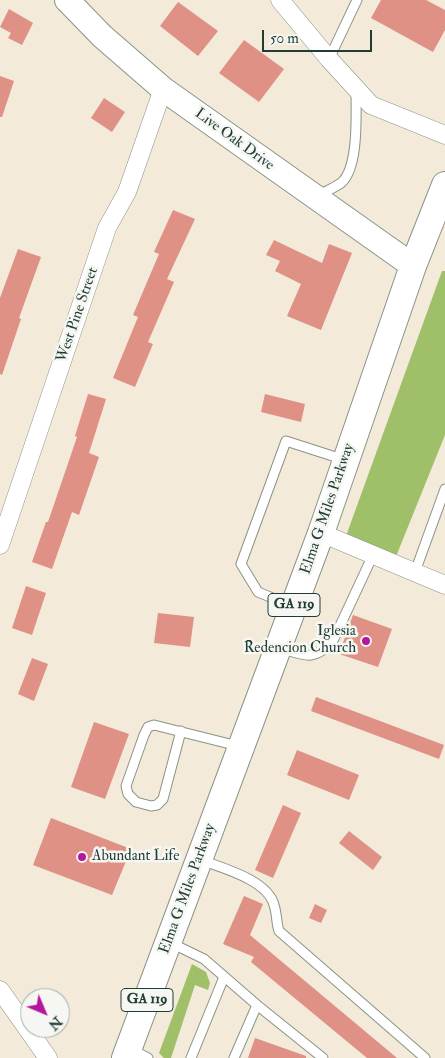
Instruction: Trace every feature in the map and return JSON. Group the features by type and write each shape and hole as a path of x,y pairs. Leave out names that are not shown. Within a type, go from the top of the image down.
{"main road":[{"name":"Elma G Miles Parkway","path":"134,1054 168,942 294,607 413,266 445,184"}],"street":[{"name":"Live Oak Drive","path":"67,0 102,36 163,89 413,266"},
{"path":"280,0 329,59 371,105 445,135"},
{"name":"West Pine Street","path":"0,544 107,228 127,192 163,89"},
{"path":"321,533 445,585"},
{"path":"0,990 48,1058"}],"lane":[{"path":"329,59 357,0"},
{"path":"314,197 342,182 351,166 355,145 356,89"},
{"path":"294,607 258,592 241,564 286,441 345,460"},
{"path":"415,572 445,489"},
{"path":"278,647 310,656 321,652 332,643 373,555"},
{"path":"180,731 163,799 158,805 151,806 136,802 128,794 126,786 148,727 154,725 180,731 241,747"},
{"path":"199,859 256,883 269,894 274,904 275,921 279,931 425,1058"},
{"path":"168,942 204,959 322,1058"},
{"path":"191,1058 224,977"},
{"path":"234,1058 257,1005"}],"green space":[{"path":"442,271 445,271 445,435 395,559 346,536"},
{"path":"192,964 206,972 210,983 208,990 195,985 171,1058 164,1058 159,1053"}],"building":[{"path":"381,0 426,0 445,10 445,30 433,52 371,18"},
{"path":"178,2 218,31 198,56 160,26"},
{"path":"9,9 33,23 22,45 8,38 11,33 0,27"},
{"path":"244,40 284,69 259,102 219,73"},
{"path":"0,76 14,81 2,117 0,117"},
{"path":"104,98 125,112 112,132 91,118"},
{"path":"173,210 195,219 167,279 174,282 148,342 153,344 135,387 113,378 138,317 133,315 159,254 154,252"},
{"path":"274,240 322,263 329,244 352,253 321,330 287,316 301,284 275,271 280,261 266,255"},
{"path":"18,249 41,257 19,318 21,319 2,375 0,374 0,298"},
{"path":"88,394 106,399 89,453 99,457 79,515 72,512 52,569 32,562 46,522 48,522 77,437 75,436"},
{"path":"265,394 305,404 301,422 261,412"},
{"path":"26,586 46,593 32,635 12,628"},
{"path":"158,613 194,617 190,647 154,643"},
{"name":"Iglesia Redencion Church","path":"353,615 392,629 378,667 339,654"},
{"path":"32,658 48,664 34,701 18,694"},
{"path":"316,697 444,745 439,759 311,711"},
{"path":"94,722 129,734 105,799 71,787"},
{"path":"297,750 359,775 349,800 287,775"},
{"path":"283,805 301,813 273,878 255,870"},
{"name":"Abundant Life","path":"51,818 131,849 112,895 33,865"},
{"path":"349,831 382,857 373,870 339,843"},
{"path":"244,896 263,904 250,935 397,1058 367,1058 251,962 254,957 223,944"},
{"path":"315,904 327,910 321,923 309,918"},
{"path":"255,1038 306,1056 306,1058 248,1058"}],"place":[{"name":"Iglesia Redencion Church","path":"366,641"},
{"name":"Abundant Life","path":"82,857"}]}
